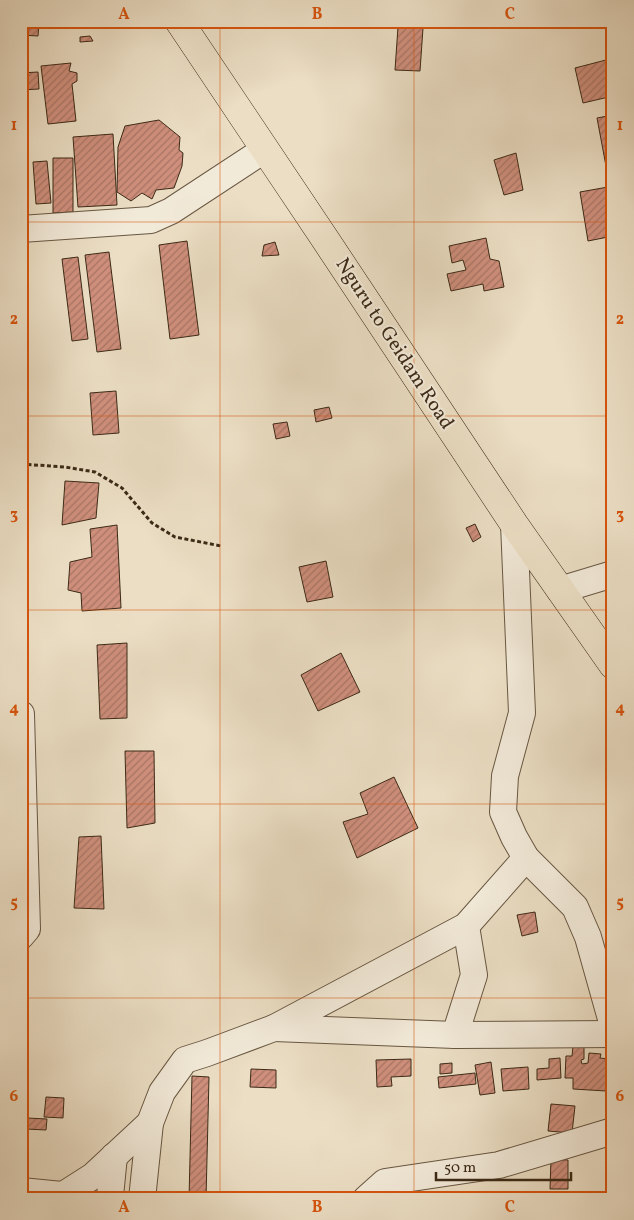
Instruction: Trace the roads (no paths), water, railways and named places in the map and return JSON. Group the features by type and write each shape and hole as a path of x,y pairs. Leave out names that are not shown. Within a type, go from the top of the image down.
{"main road":[{"name":"Nguru to Geidam Road","path":"179,21 514,524 613,665"}],"street":[{"path":"21,229 151,220 170,211 264,150"},
{"path":"514,524 522,713 505,776 503,812 526,858 575,907 588,937 613,1026"},
{"path":"560,590 613,574"},
{"path":"21,714 27,929 21,936"},
{"path":"142,1199 150,1123 162,1092 185,1060 207,1054 274,1028 466,926 526,858"},
{"path":"455,1035 474,975 466,926"},
{"path":"274,1028 455,1035 613,1034"},
{"path":"21,1191 59,1197 93,1176 150,1123"},
{"path":"366,1199 385,1182 498,1165 613,1132"},
{"path":"108,1199 110,1196 114,1156"}]}
